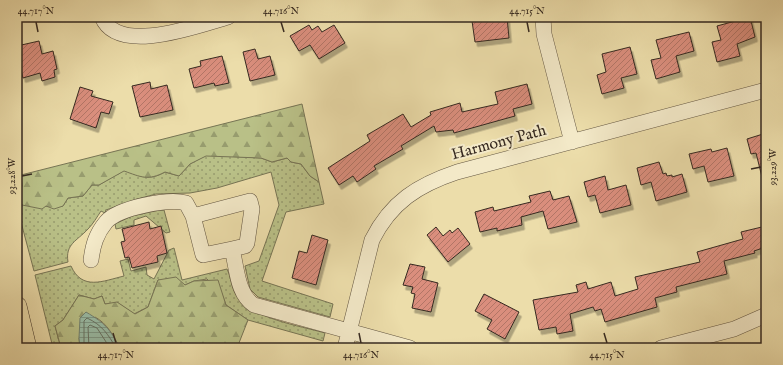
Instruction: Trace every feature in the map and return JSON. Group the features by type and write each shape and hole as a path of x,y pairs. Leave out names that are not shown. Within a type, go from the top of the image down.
{"main road":[{"path":"17,306 28,348"}],"street":[{"path":"102,17 108,35 123,35 137,38 152,36 228,17"},
{"path":"542,17 544,34 572,142"},
{"name":"Harmony Path","path":"345,348 372,240 380,224 402,199 416,189 436,179 766,90"},
{"path":"91,260 93,244 106,222 129,210 160,201 186,203 193,216 203,255 245,246 252,209 250,201 193,216"},
{"path":"232,249 241,289 249,301 254,305 410,348"},
{"path":"661,348 734,329 766,315"}],"green space":[{"path":"302,104 319,182 310,176 301,164 291,162 287,158 272,162 261,158 206,156 190,164 179,176 165,172 159,175 144,177 124,171 99,185 92,185 83,196 68,198 63,206 54,209 46,206 42,209 22,205 19,197 22,186 21,175"},
{"path":"206,155 261,158 272,162 287,158 291,162 301,164 310,176 319,182 324,204 286,212 262,281 333,304 330,317 258,297 250,289 245,266 259,261 279,205 271,172 217,188 190,193 156,194 106,210 105,213 101,211 90,227 70,247 68,251 68,262 34,271 17,207 17,176 21,175 22,186 19,197 46,206 63,206 68,198 83,196 92,185 99,185 124,170 135,175 145,177 159,175 165,172 179,176 190,164"},
{"path":"164,210 170,232 166,233 146,216 134,220 134,225 116,229 115,224 132,216"},
{"path":"174,248 182,280 227,269 234,292 243,303 252,310 276,320 325,333 323,341 248,320 226,305 222,294 207,279 194,281 185,285 158,280 148,307 134,314 121,305 105,304 102,296 94,299 79,295 63,320 55,326 61,348 53,348 35,275 71,266 81,279 101,282 124,276 120,261 128,259 131,271 146,267 147,275 154,279 169,250"},
{"path":"176,277 185,285 194,281 218,280 226,305 248,320 237,348 120,348 107,327 95,317 79,338 80,348 61,348 55,326 63,320 79,295 94,299 102,296 105,304 117,302 135,314 148,307 158,280"}],"water":[{"path":"86,312 106,327 120,348 80,348 80,318"}],"building":[{"path":"474,17 507,17 509,38 475,42 472,21 475,21"},
{"path":"750,17 755,37 737,44 740,56 717,62 712,42 721,40 717,26"},
{"path":"309,25 312,30 318,26 322,32 334,25 345,43 319,59 310,45 299,51 290,36"},
{"path":"689,32 694,51 676,56 680,72 656,79 651,60 661,58 656,40"},
{"path":"39,41 42,54 53,51 57,69 54,70 55,77 42,81 40,73 23,78 17,55 17,46"},
{"path":"630,47 637,74 621,78 624,88 602,94 597,75 606,72 602,54"},
{"path":"255,49 258,59 270,56 275,75 250,81 243,52"},
{"path":"222,56 229,83 215,86 214,83 194,88 189,69 201,66 200,61"},
{"path":"150,82 151,89 167,85 173,110 140,117 132,86"},
{"path":"527,84 532,104 513,109 515,116 454,133 453,130 436,132 434,126 401,146 403,149 374,166 376,169 357,182 353,176 339,185 328,168 370,141 367,135 403,114 411,127 431,115 430,112 460,103 462,112 498,104 495,92"},
{"path":"80,87 93,91 91,96 113,102 109,114 101,112 96,128 70,119"},
{"path":"763,134 766,146 766,176 762,177 756,153 751,154 747,139"},
{"path":"727,148 734,176 708,182 704,166 693,169 689,154 711,149 712,152"},
{"path":"659,162 663,174 666,173 667,176 672,175 672,177 682,174 687,192 656,201 651,182 641,185 637,168"},
{"path":"605,176 608,190 626,185 631,205 600,213 595,195 588,197 584,182"},
{"path":"550,191 553,200 569,196 577,222 548,229 543,211 521,217 522,225 497,231 497,228 480,232 475,212 493,207 494,211 531,202 529,196"},
{"path":"149,222 150,229 161,226 167,253 157,256 158,262 132,268 129,257 125,258 121,242 125,241 122,229"},
{"path":"766,226 766,247 754,251 755,253 724,261 727,274 676,287 677,292 655,298 657,307 605,322 601,309 595,311 593,307 570,314 573,331 557,334 556,327 539,330 533,300 578,292 576,285 586,282 588,289 611,282 615,296 638,289 635,277 700,262 697,252 743,239 741,232"},
{"path":"436,227 443,236 450,230 452,233 458,228 470,244 448,262 427,235"},
{"path":"312,235 328,240 316,285 292,278 299,251 307,253"},
{"path":"410,264 425,267 422,279 438,283 431,312 412,308 415,294 411,293 413,287 403,285"},
{"path":"484,294 519,312 505,339 487,329 492,320 475,311"}]}
